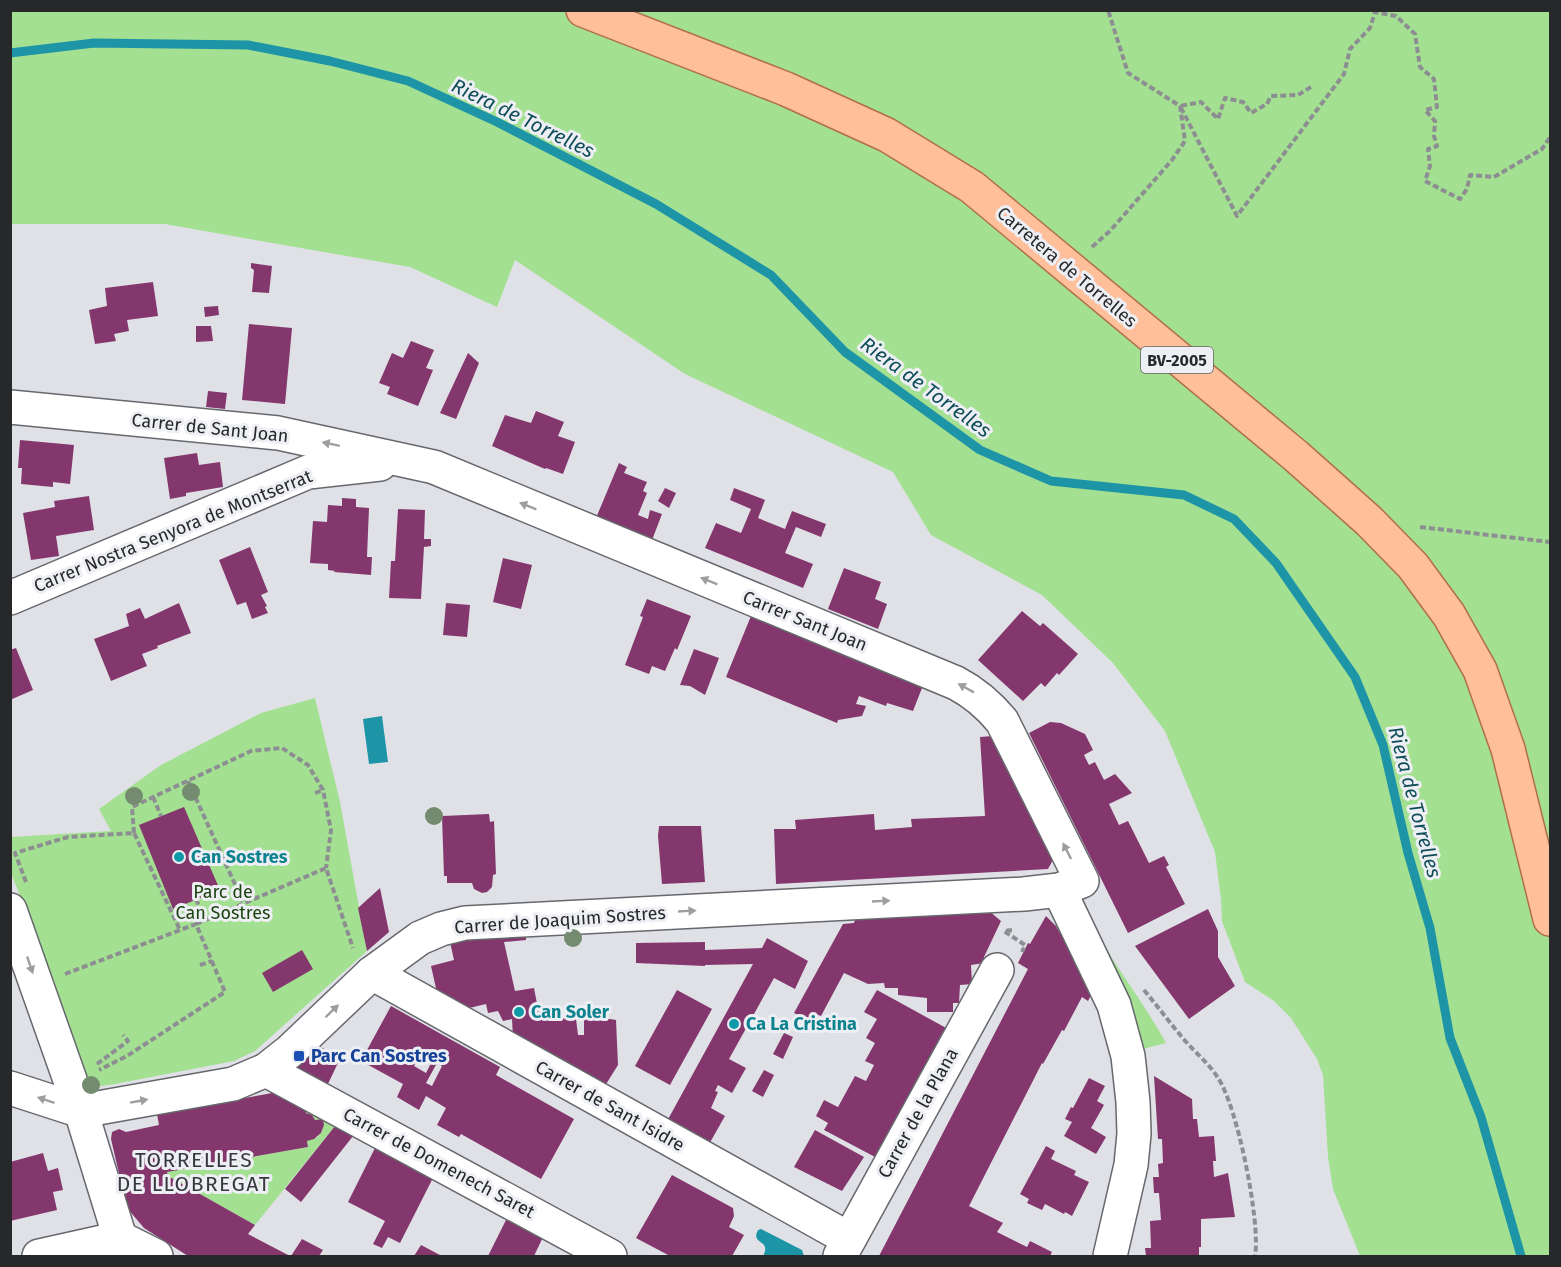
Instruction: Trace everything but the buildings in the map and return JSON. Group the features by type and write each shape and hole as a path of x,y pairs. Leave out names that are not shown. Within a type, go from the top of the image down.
{"main road":[{"name":"Carretera de Torrelles","path":"583,10 786,89 887,135 972,187 1296,456 1369,521 1413,566 1449,615 1480,670 1508,749 1551,919"}],"street":[{"name":"Carrer de Sant Joan","path":"10,407 278,433 409,461"},
{"path":"278,433 282,483"},
{"name":"Carrer Nostra Senyora de Montserrat","path":"10,598 308,472 409,461"},
{"name":"Carrer Sant Joan","path":"409,461 434,467 956,683 976,694 1002,721 1082,881 1059,890"},
{"path":"1059,890 1114,1005 1128,1056 1133,1102 1133,1144 1129,1173 1110,1257"},
{"name":"Carrer de Joaquim Sostres","path":"77,1098 233,1084 266,1070 290,1051 372,973 420,938 441,929 465,923 1024,894 1059,890"},
{"path":"19,898 37,985 77,1098 120,1247"},
{"name":"Carrer de la Plana","path":"844,1248 997,970"},
{"name":"Carrer de Sant Isidre","path":"372,973 844,1248"},
{"name":"Carrer de Domenech Saret","path":"266,1070 610,1257"},
{"path":"10,1088 77,1098"},
{"path":"39,1257 120,1247 156,1257"}],"path":[{"path":"1108,10 1128,73 1180,106 1237,216 1344,74 1350,49 1370,28 1375,12 1396,16 1414,34 1420,67 1434,79 1437,107 1425,110 1435,121 1434,136 1437,146 1428,149 1430,166 1425,181 1460,199 1467,189 1470,175 1494,177 1542,149 1551,137"},
{"path":"1180,106 1201,102 1218,119 1225,98 1243,102 1251,113 1267,104 1271,96 1298,95 1311,87"},
{"path":"1068,267 1110,231 1172,160 1185,141 1180,106"},
{"path":"1369,521 1551,542"},
{"path":"180,930 134,833 132,807 251,751 282,748 308,765 323,790 331,830 326,868 353,947"},
{"path":"188,781 244,904"},
{"path":"315,793 323,790"},
{"path":"153,797 161,816"},
{"path":"19,898 15,853 68,837 134,833"},
{"path":"37,985 205,921 326,868"},
{"path":"196,899 205,921"},
{"path":"77,1098 127,1056 225,992 196,924"},
{"path":"997,970 1015,964 1025,945 1004,931 1014,929"},
{"path":"200,965 212,961"},
{"path":"1143,988 1219,1079 1234,1117 1246,1166 1254,1216 1257,1248 1255,1257"},
{"path":"99,1061 128,1041 123,1035"}],"green space":[{"path":"11,11 1550,11 1550,1256 1360,1256 1333,1189 1328,1157 1323,1075 1317,1059 1291,1018 1274,1001 1245,982 1222,921 1215,852 1165,731 1113,663 1042,595 931,535 893,472 685,374 515,260 497,307 410,267 165,224 11,224"},
{"name":"Parc de Can Sostres","path":"315,698 340,802 367,951 255,1051 234,1061 94,1087 85,1074 49,969 11,873 11,837 111,831 99,809 161,765 261,713"},
{"path":"1097,934 1149,1015 1166,1043 1139,1050"},
{"path":"305,1105 339,1121 255,1225 168,1176 167,1172 308,1147 307,1141 318,1137 323,1129 323,1119 315,1120 312,1115 306,1113"}],"water":[{"path":"382,716 388,762 369,764 363,719"},
{"path":"761,1229 802,1250 804,1256 763,1256 765,1247 756,1235"}],"waterway":[{"name":"Riera de Torrelles","path":"10,53 94,43 248,45 330,61 408,81 497,122 656,204 771,275 845,352 980,450 1051,481 1184,495 1234,519 1276,563 1355,677 1383,745 1408,853 1430,928 1450,1038 1481,1117 1521,1256"}],"place":[{"name":"Can Sostres","path":"179,857"},
{"name":"Can Soler","path":"519,1012"},
{"name":"Ca La Cristina","path":"734,1024"},
{"name":"Parc Can Sostres","path":"299,1056"}],"district":[{"name":"TORRELLES DE LLOBREGAT","path":"194,1172"}]}
